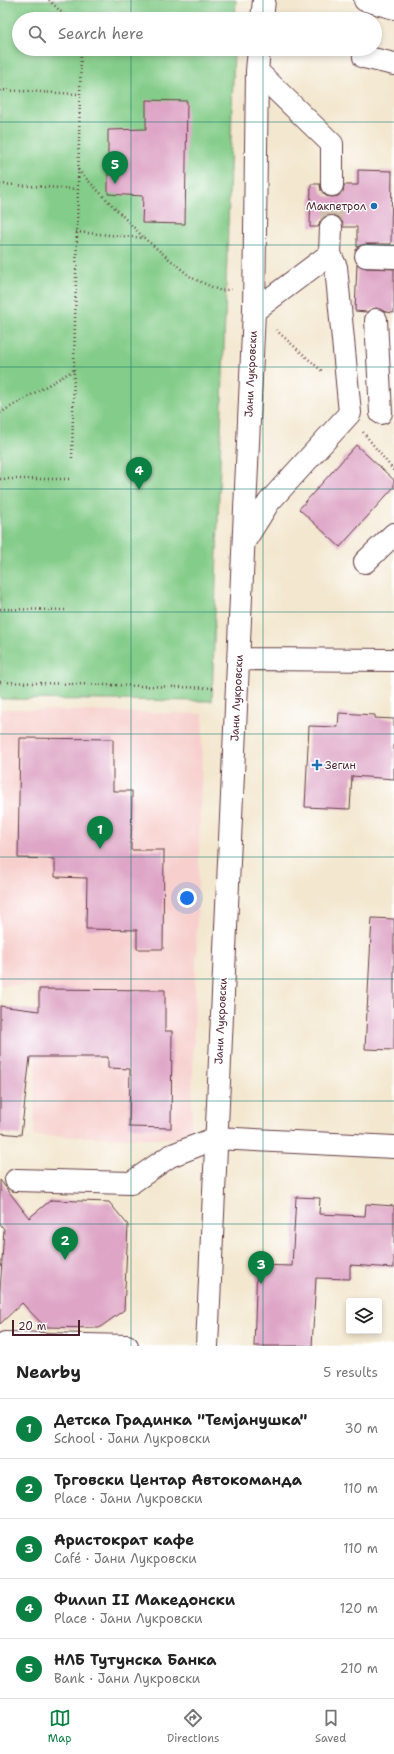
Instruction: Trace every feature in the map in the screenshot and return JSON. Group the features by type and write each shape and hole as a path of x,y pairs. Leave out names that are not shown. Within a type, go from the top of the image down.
{"street":[{"path":"263,12 264,0"},
{"path":"366,0 394,8"},
{"name":"Јани Лукровски","path":"207,1346 254,311 258,56"},
{"path":"364,57 394,64"},
{"path":"257,71 332,144 332,184"},
{"path":"331,227 330,254 336,267 350,413"},
{"path":"254,311 330,254"},
{"path":"366,256 394,257"},
{"path":"243,543 269,502 350,413 387,413 376,320"},
{"path":"365,562 394,534"},
{"path":"239,659 394,660"},
{"path":"16,1180 131,1183 170,1156 216,1138 394,1147"},
{"path":"5,1343 127,1346"}],"path":[{"path":"49,0 61,12"},
{"path":"72,458 76,189 78,170 81,56"},
{"path":"0,90 79,94"},
{"path":"78,170 144,238 192,278 221,291 254,285"},
{"path":"0,184 76,189"},
{"path":"76,232 144,238"},
{"path":"254,311 328,377"},
{"path":"0,414 74,370"},
{"path":"350,413 367,439 394,471"},
{"path":"0,479 71,479"},
{"path":"0,609 66,610"},
{"path":"0,682 237,688"}],"shaded area":[{"path":"0,709 203,714 191,1139 34,1136 38,986 0,985"}],"green space":[{"path":"0,0 236,0 235,12 12,12 12,56 234,56 212,701 0,699"}],"building":[{"path":"146,100 187,101 185,224 142,223 143,196 108,194 108,130 146,129"},
{"name":"Макпетрол","path":"358,170 392,171 391,244 366,244 357,247 357,227 343,227 342,221 338,217 332,215 325,216 320,221 318,227 310,227 311,184 320,184 321,191 326,196 338,196 343,192 344,185 358,185"},
{"path":"357,264 366,268 394,269 394,313 376,308 367,312 355,311"},
{"path":"356,445 394,480 394,487 340,547 299,509"},
{"path":"339,713 375,715 375,718 394,719 394,779 352,776 350,809 305,807 309,726 338,727"},
{"path":"20,738 113,739 113,791 132,791 131,850 164,850 163,949 137,949 137,930 86,929 87,878 55,877 55,859 18,858"},
{"path":"372,918 394,919 394,1050 365,1049"},
{"path":"39,989 165,990 165,1031 172,1031 171,1128 129,1127 130,1069 108,1068 108,1057 30,1057 21,1135 0,1133 0,1006 39,1011"},
{"path":"0,1180 29,1218 51,1200 109,1202 128,1225 124,1310 99,1328 45,1327 22,1303 0,1324 0,1291 4,1229 0,1224"},
{"path":"296,1197 320,1198 319,1214 365,1216 366,1204 394,1206 394,1268 350,1265 350,1279 316,1278 312,1346 254,1346 257,1265 292,1266"}],"tunnel":[{"path":"331,227 332,185"}],"place":[{"name":"НЛБ Тутунска Банка","path":"115,184"},
{"name":"Макпетрол","path":"374,206"},
{"name":"Филип II Македонски","path":"139,490"},
{"name":"Зегин","path":"317,765"},
{"name":"Детска Градинка \"Темјанушка\"","path":"100,849"},
{"name":"Трговски Центар Автокоманда","path":"65,1260"},
{"name":"Аристократ кафе","path":"261,1284"}]}
